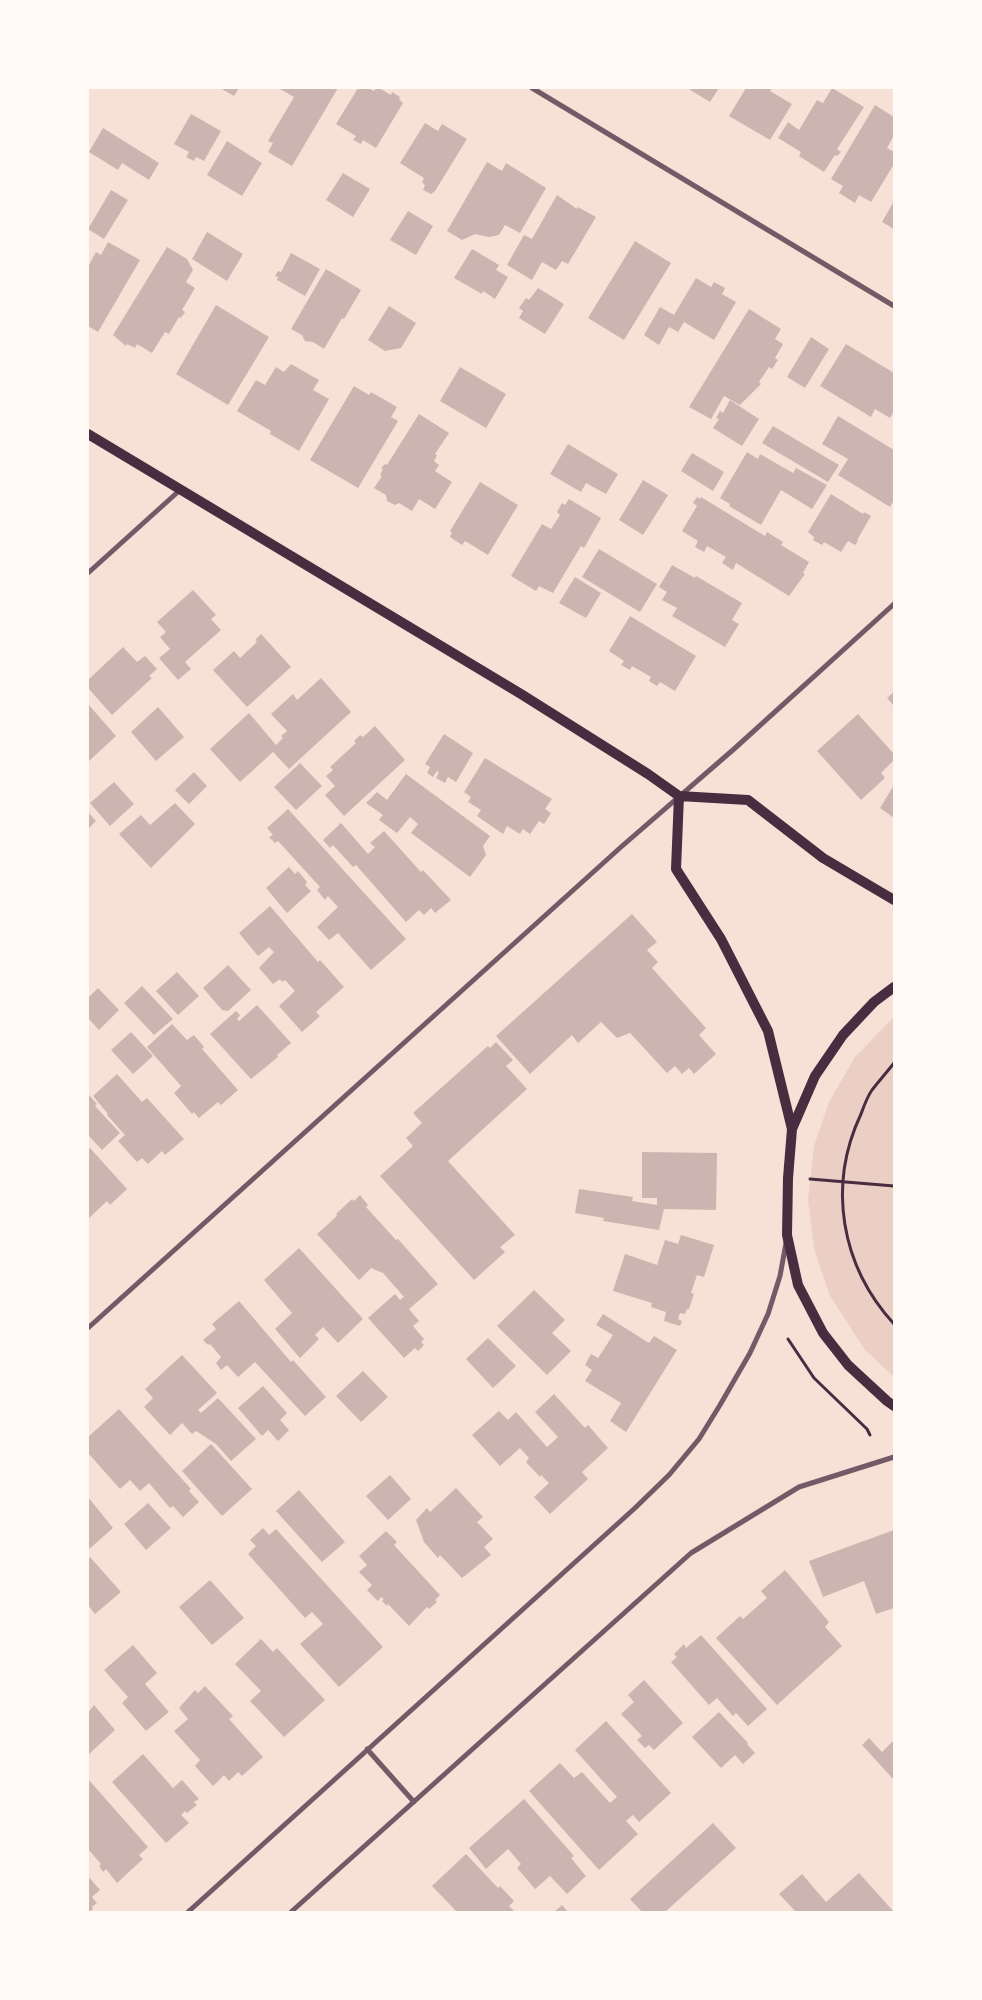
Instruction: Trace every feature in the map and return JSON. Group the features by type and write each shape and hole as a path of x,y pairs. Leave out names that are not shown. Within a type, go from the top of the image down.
{"main road":[{"path":"88,434 528,699 648,774 679,796 748,800 823,858 894,900"},
{"path":"679,796 676,869 721,939 768,1031 792,1129 788,1178 787,1235 798,1285 823,1333 848,1365 894,1406"},
{"path":"792,1129 815,1076 843,1035 874,1002 894,986"}],"street":[{"path":"532,88 894,306"},
{"path":"88,573 180,489"},
{"path":"88,1328 894,604"},
{"path":"188,1912 635,1508 669,1475 699,1439 750,1353 768,1314 780,1276 787,1235"},
{"path":"291,1912 691,1553 799,1487 894,1457"},
{"path":"367,1749 414,1802"}],"path":[{"path":"894,1064 872,1090 852,1133 842,1182 844,1224 856,1267 878,1306 894,1324"},
{"path":"810,1179 894,1186"},
{"path":"788,1339 814,1378 867,1429 870,1435"}],"shaded area":[{"path":"894,1017 894,1377 865,1350 830,1296 814,1249 808,1200 814,1146 829,1102 855,1057"}],"building":[{"path":"220,88 239,88 234,96"},
{"path":"278,88 338,88 292,166 268,152 273,143 268,141 294,97"},
{"path":"358,88 368,88 374,91 376,88 379,88 391,95 392,92 400,97 399,99 403,103 376,148 363,140 361,144 353,140 356,136 336,124"},
{"path":"687,88 719,88 710,102"},
{"path":"746,88 772,88 770,91 792,104 770,140 729,116"},
{"path":"832,88 864,107 837,149 841,152 837,156 835,155 824,172 799,156 801,152 778,138 788,122 799,130 817,100 823,103"},
{"path":"875,105 894,117 894,135 887,148 894,152 894,164 871,202 859,195 855,203 839,193 843,186 831,179"},
{"path":"191,114 221,131 204,161 196,157 194,161 186,157 189,152 174,144"},
{"path":"425,123 438,131 442,124 467,139 435,191 431,194 423,190 425,185 422,182 424,178 400,163"},
{"path":"103,128 159,163 149,180 122,163 118,170 89,152"},
{"path":"227,141 262,163 242,196 207,175"},
{"path":"487,162 502,171 506,163 546,188 520,233 505,225 499,235 489,237 475,234 462,240 447,231"},
{"path":"343,173 370,189 353,217 326,200"},
{"path":"111,190 128,200 104,239 88,229"},
{"path":"557,195 577,209 578,207 596,217 568,264 562,261 556,270 542,262 532,280 507,265 524,235 532,239"},
{"path":"894,201 894,229 882,222"},
{"path":"408,211 433,226 416,255 390,240"},
{"path":"207,232 243,254 227,281 192,259"},
{"path":"635,241 671,263 624,340 588,318"},
{"path":"108,242 140,260 98,332 88,326 88,267 96,252 101,255"},
{"path":"167,247 187,259 193,270 186,282 195,288 182,310 185,312 181,318 179,317 169,334 165,332 152,353 137,344 135,348 127,344 126,346 113,335"},
{"path":"472,249 499,265 496,270 508,277 495,299 483,291 482,294 454,278"},
{"path":"291,253 320,269 305,296 277,280 278,277 275,276 278,271 281,272"},
{"path":"326,269 361,290 324,349 313,342 305,341 302,335 291,329"},
{"path":"696,278 711,287 714,282 725,288 722,294 736,302 714,340 684,322 678,332 669,327 659,345 644,335 660,307 674,315"},
{"path":"538,288 564,304 545,334 519,318 523,311 519,308 526,298 529,300"},
{"path":"216,305 269,337 228,405 176,374"},
{"path":"389,306 416,323 401,348 385,351 368,340"},
{"path":"749,309 781,329 775,339 783,344 775,358 778,360 772,369 769,367 759,382 761,384 740,405 724,396 711,419 689,407"},
{"path":"811,337 829,349 805,388 787,377"},
{"path":"846,344 894,373 894,411 890,418 875,409 871,417 820,386"},
{"path":"291,364 319,380 313,390 329,399 299,451 270,434 271,431 237,411 256,380 265,385 276,367 284,372"},
{"path":"460,367 506,394 486,428 440,401"},
{"path":"354,386 369,395 371,392 397,407 391,417 398,421 358,488 310,460"},
{"path":"730,400 759,419 742,446 713,428 719,419 716,418 720,411 723,413"},
{"path":"419,414 449,433 435,454 437,455 434,461 439,465 435,471 452,482 435,509 419,499 412,511 399,503 395,505 387,501 386,495 374,488 382,476 380,475 383,469 381,468 385,464 387,465"},
{"path":"838,416 894,450 894,500 890,507 838,475 848,459 822,444"},
{"path":"773,426 839,465 828,482 762,443"},
{"path":"568,444 618,474 606,494 586,483 581,492 550,474"},
{"path":"747,452 758,459 760,454 793,473 796,468 827,485 812,509 781,490 761,525 729,506 730,504 720,498"},
{"path":"692,453 724,472 713,491 681,471"},
{"path":"643,480 668,495 643,535 619,520"},
{"path":"480,482 518,505 488,555 465,541 462,545 450,537 452,533 450,531"},
{"path":"831,494 863,514 864,512 871,516 855,545 848,541 841,552 824,542 822,545 813,540 814,537 808,532"},
{"path":"697,497 700,499 701,497 765,536 767,532 783,542 781,545 809,562 803,573 805,574 789,596 736,563 733,570 722,563 726,557 707,546 704,552 695,547 698,541 682,531 697,506 693,503"},
{"path":"569,499 601,518 584,548 581,546 553,593 539,586 536,591 511,576 542,524 551,529 560,515 557,512 562,503 565,505"},
{"path":"599,549 657,584 640,612 582,577"},
{"path":"672,565 695,578 696,576 742,603 732,620 739,624 725,647 672,616 677,608 662,600 667,592 659,587"},
{"path":"575,577 601,593 586,618 559,603"},
{"path":"193,590 216,615 211,619 221,630 185,662 191,669 178,680 159,658 170,649 160,637 166,632 157,622"},
{"path":"630,616 696,656 675,691 660,682 657,686 649,681 651,677 632,666 630,670 621,665 624,661 609,651"},
{"path":"261,634 291,667 247,707 213,670 234,651 240,658 257,642 255,640"},
{"path":"123,647 137,662 145,656 157,669 149,676 152,678 112,715 88,688 88,680"},
{"path":"321,678 351,712 289,769 273,752 240,782 210,749 249,713 276,745 283,738 281,736 287,731 271,714 293,694 297,700"},
{"path":"894,692 894,706 887,698"},
{"path":"88,704 116,736 88,762"},
{"path":"158,707 184,737 156,761 131,732"},
{"path":"858,714 894,754 894,760 881,773 885,778 861,800 817,751"},
{"path":"375,726 405,760 344,816 325,795 335,786 326,776 333,770 330,767 356,743 354,741 360,735 363,737"},
{"path":"444,734 473,753 456,782 448,777 445,783 436,778 439,772 437,771 433,777 427,773 430,767 425,764"},
{"path":"485,758 552,799 545,809 551,813 544,824 539,821 530,834 523,829 520,834 507,826 503,834 477,816 481,810 468,802 471,797 464,792"},
{"path":"300,763 322,786 296,810 274,787"},
{"path":"194,772 207,786 189,804 175,790"},
{"path":"406,774 490,836 483,846 486,855 470,877 411,833 418,824 410,817 397,833 379,820 383,815 366,803 377,792 387,800"},
{"path":"114,782 134,804 110,826 90,803"},
{"path":"894,785 894,818 880,808"},
{"path":"175,803 195,824 151,868 119,834 141,815 150,825"},
{"path":"288,809 406,939 371,970 338,933 329,940 317,927 338,907 328,896 325,900 317,890 320,887 278,841 275,843 269,837 273,835 267,828"},
{"path":"88,812 96,821 88,829"},
{"path":"341,823 368,854 375,847 370,843 384,831 421,872 423,870 451,900 435,913 431,908 424,915 419,910 406,922 356,865 353,867 333,845 330,848 323,840"},
{"path":"289,867 295,874 298,871 307,882 305,885 311,891 287,913 266,888"},
{"path":"270,906 318,962 320,960 344,987 316,1012 320,1016 302,1032 279,1006 295,991 285,980 282,982 280,979 273,984 259,968 274,952 269,947 258,956 239,933"},
{"path":"632,914 657,942 647,950 658,962 652,968 706,1028 699,1035 716,1054 694,1074 689,1068 682,1074 675,1066 667,1073 630,1033 617,1038 601,1022 578,1043 572,1035 530,1074 496,1036"},
{"path":"228,965 251,990 228,1011 222,1010 203,988"},
{"path":"177,972 199,996 178,1015 156,991"},
{"path":"142,986 173,1019 154,1035 124,1003"},
{"path":"98,988 119,1010 99,1030 88,1018 88,998"},
{"path":"257,1005 291,1043 277,1055 278,1057 251,1079 210,1034 236,1011 240,1015 237,1019 239,1021"},
{"path":"172,1024 187,1040 194,1035 204,1047 202,1049 238,1090 221,1105 218,1102 199,1118 194,1112 192,1114 174,1093 181,1086 147,1047"},
{"path":"131,1032 153,1056 133,1074 111,1050"},
{"path":"496,1042 513,1060 506,1066 527,1089 448,1161 515,1235 500,1247 505,1252 474,1280 380,1176 413,1146 406,1138 422,1123 413,1113 488,1046 490,1048"},
{"path":"117,1074 142,1102 147,1098 184,1139 165,1155 162,1151 148,1164 142,1158 137,1162 118,1141 125,1135 93,1096"},
{"path":"88,1094 97,1104 95,1106 120,1133 102,1150 88,1135"},
{"path":"90,1148 127,1189 110,1205 107,1201 88,1219 88,1150"},
{"path":"642,1152 717,1153 716,1210 664,1209 659,1230 603,1221 604,1218 575,1213 579,1189 633,1197 632,1201 657,1205 657,1198 642,1198"},
{"path":"360,1195 368,1205 366,1207 396,1240 398,1239 438,1284 409,1309 419,1321 413,1326 424,1339 421,1342 424,1345 418,1351 415,1348 404,1358 368,1318 395,1294 400,1300 404,1297 383,1273 371,1268 359,1280 317,1234 352,1199 354,1201"},
{"path":"681,1235 714,1245 704,1277 697,1275 691,1293 694,1294 689,1309 687,1309 685,1314 680,1313 678,1319 682,1321 680,1326 664,1321 666,1312 651,1307 652,1303 613,1291 625,1254 657,1265 665,1240 678,1244"},
{"path":"299,1248 363,1319 338,1343 323,1327 315,1335 319,1339 300,1358 275,1329 292,1313 264,1280"},
{"path":"534,1290 565,1320 552,1333 571,1351 547,1375 497,1326"},
{"path":"239,1301 291,1362 293,1360 326,1397 305,1416 255,1362 238,1377 227,1365 221,1370 216,1363 221,1357 210,1344 208,1345 203,1340 216,1329 212,1324"},
{"path":"603,1314 649,1343 654,1336 677,1350 626,1432 610,1421 621,1403 585,1381 592,1370 585,1365 591,1354 598,1358 613,1335 596,1325"},
{"path":"488,1338 516,1366 493,1388 466,1359"},
{"path":"182,1355 217,1393 198,1410 201,1413 218,1398 256,1439 231,1461 216,1444 196,1431 192,1434 182,1423 170,1435 144,1407 153,1398 145,1389"},
{"path":"363,1371 388,1397 361,1422 336,1396"},
{"path":"263,1386 287,1413 280,1420 289,1430 278,1441 268,1430 262,1436 238,1408"},
{"path":"554,1394 585,1428 588,1425 608,1448 582,1472 588,1479 550,1514 534,1497 549,1483 541,1475 540,1477 526,1462 529,1458 520,1448 500,1466 472,1435 499,1411 508,1420 516,1412 547,1447 558,1437 535,1412"},
{"path":"119,1409 191,1489 189,1491 199,1502 183,1517 173,1506 170,1508 149,1483 140,1491 130,1480 120,1489 88,1453 88,1437"},
{"path":"211,1444 252,1489 222,1516 182,1471"},
{"path":"390,1475 411,1499 388,1520 366,1496"},
{"path":"456,1488 483,1517 477,1522 493,1539 484,1547 491,1555 462,1578 440,1555 438,1558 424,1542 416,1520 427,1508 430,1512"},
{"path":"299,1490 345,1542 322,1562 276,1511"},
{"path":"88,1497 113,1528 88,1550"},
{"path":"148,1503 171,1528 146,1550 124,1524"},
{"path":"263,1528 269,1535 276,1529 383,1647 339,1687 300,1644 323,1624 312,1612 305,1618 248,1554 256,1546 250,1540"},
{"path":"894,1530 894,1608 876,1614 864,1581 823,1597 809,1561"},
{"path":"386,1531 397,1542 394,1545 440,1595 435,1600 437,1602 429,1609 427,1607 409,1626 388,1604 387,1606 382,1601 384,1599 381,1597 378,1601 367,1590 372,1585 359,1572 367,1565 359,1556"},
{"path":"90,1557 121,1592 95,1614 88,1605 88,1560"},
{"path":"785,1570 829,1622 825,1627 842,1646 777,1705 716,1638 740,1616 743,1619 767,1598 761,1591"},
{"path":"210,1580 244,1618 212,1645 179,1607"},
{"path":"701,1635 767,1709 748,1726 736,1713 733,1716 717,1698 709,1705 671,1662 677,1657 674,1654 684,1644 686,1648"},
{"path":"261,1639 273,1652 277,1648 325,1700 284,1737 250,1701 261,1691 235,1664"},
{"path":"133,1645 157,1673 145,1684 169,1712 146,1731 122,1703 128,1697 104,1670"},
{"path":"644,1680 683,1723 654,1750 649,1745 645,1748 637,1740 642,1736 621,1714 634,1702 628,1695"},
{"path":"205,1686 233,1716 229,1719 263,1757 242,1776 238,1772 229,1781 224,1775 213,1786 195,1766 200,1760 174,1731 188,1719 179,1708 195,1690 198,1693"},
{"path":"94,1705 115,1730 88,1755 88,1713"},
{"path":"719,1712 755,1753 743,1764 735,1755 721,1768 692,1737"},
{"path":"606,1721 671,1793 639,1822 633,1815 626,1821 638,1834 599,1870 529,1791 560,1763 574,1778 582,1772 610,1803 617,1797 575,1750"},
{"path":"869,1738 882,1752 894,1740 894,1780 862,1745"},
{"path":"143,1754 173,1788 182,1780 199,1799 194,1802 197,1805 181,1815 189,1823 166,1843 112,1782"},
{"path":"88,1779 148,1847 139,1855 143,1859 117,1883 106,1869 103,1872 99,1866 101,1864 88,1849"},
{"path":"524,1799 574,1856 571,1858 586,1876 567,1894 550,1876 535,1889 517,1868 521,1864 508,1849 486,1869 469,1848"},
{"path":"713,1823 736,1848 665,1912 642,1912 630,1899"},
{"path":"466,1854 498,1888 500,1886 514,1901 509,1906 515,1912 457,1912 432,1886"},
{"path":"859,1873 894,1912 796,1912 779,1894 802,1874 826,1902"},
{"path":"88,1876 100,1890 92,1897 97,1903 89,1912 88,1912"},
{"path":"562,1905 568,1912 554,1912"}]}
